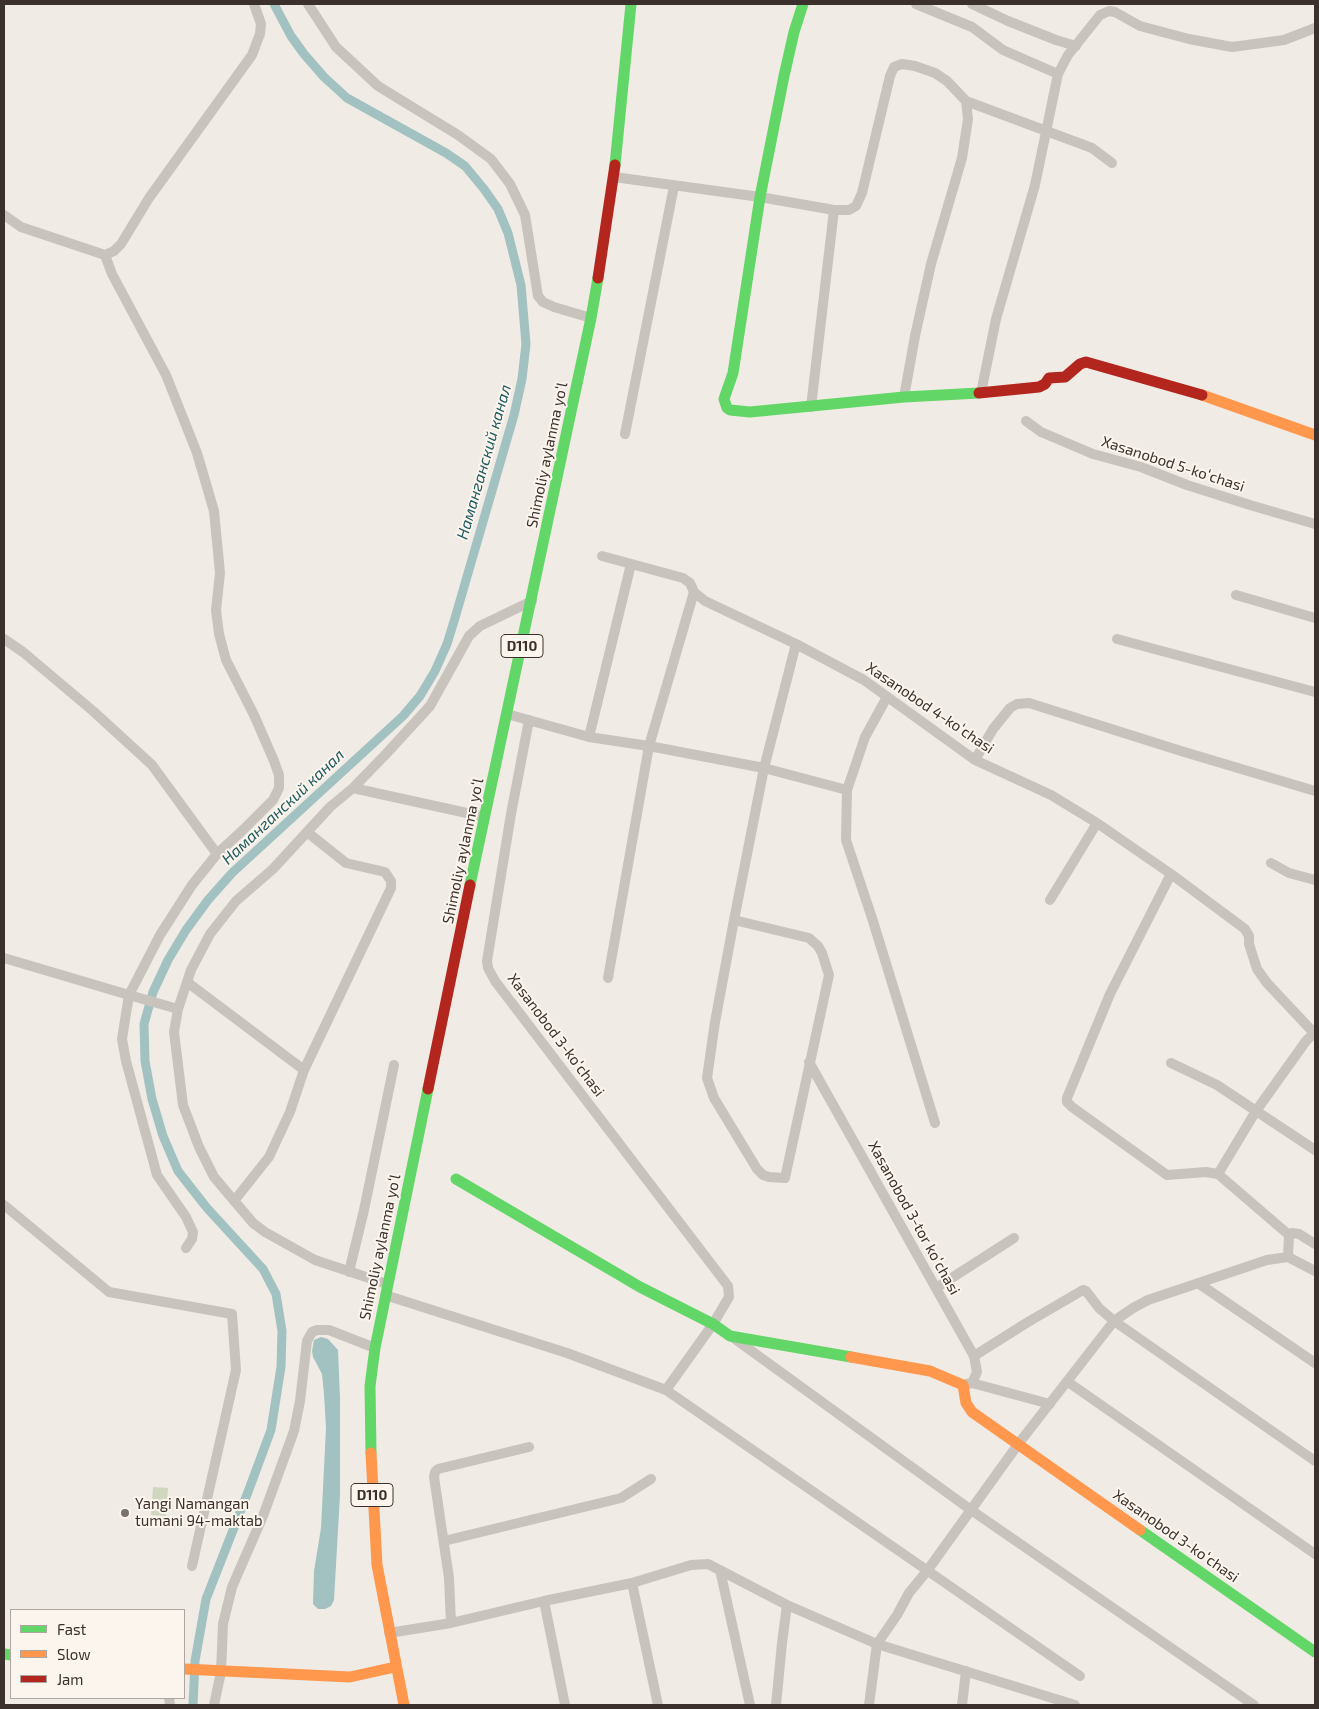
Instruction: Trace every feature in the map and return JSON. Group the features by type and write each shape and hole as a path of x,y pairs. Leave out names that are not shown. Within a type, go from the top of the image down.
{"street":[{"path":"4,215 21,227 105,255 114,251 122,244 149,198 252,55 260,34 261,24 254,4"},
{"path":"308,4 336,47 378,86 458,135 491,159 510,184 525,215 538,296 543,302 554,307 591,318"},
{"name":"Shimoliy aylanma yoʻl","path":"404,1705 395,1667 377,1565 372,1496 370,1415 370,1386 375,1348 591,318 614,177 631,4"},
{"path":"803,4 794,32 784,76 760,197 733,373 724,400 724,404 730,410 750,412 904,397 981,393 1039,387 1045,384 1049,378 1065,377 1080,364 1086,362 1196,393 1315,435"},
{"path":"916,4 972,27 1003,50 1058,74"},
{"path":"972,4 1008,21 1076,46"},
{"path":"981,393 996,319 1035,185 1058,74 1068,55 1100,15 1109,11 1114,12 1140,26 1190,39 1232,47 1284,40 1315,28"},
{"path":"614,177 760,197 834,210 849,210 856,206 862,192 886,91 894,67 902,64 935,73 947,81 966,101 1092,148 1112,163"},
{"path":"904,397 930,264 962,158 968,119 966,101"},
{"path":"625,434 674,186"},
{"path":"810,407 834,210"},
{"path":"105,255 112,274 166,375 197,453 214,511 220,572 216,610 219,634 226,660 254,715 279,776 279,788 273,800 217,854 192,885 160,935 133,996 122,1039 126,1061 157,1174 194,1232 186,1248"},
{"name":"Xasanobod 5-koʻchasi","path":"1026,421 1041,432 1093,454 1315,524"},
{"name":"Xasanobod 4-koʻchasi","path":"602,556 682,578 690,583 694,592 705,601 796,644 864,680 975,760 1051,795 1171,874 1245,929 1249,936 1249,944 1257,969 1312,1035 1315,1048"},
{"path":"589,737 631,564"},
{"path":"608,978 649,746 694,592"},
{"path":"1236,595 1315,618"},
{"path":"532,600 480,626 469,636 430,706 353,788 330,807 272,869 236,901 210,934 191,970 175,1009 174,1032 183,1105 199,1147 214,1177 253,1223 265,1232 315,1260 349,1272 386,1289 666,1390 1080,1676"},
{"path":"1117,639 1315,692"},
{"path":"4,640 30,658 152,765 217,854"},
{"path":"734,920 809,938 818,946 822,953 829,975 786,1176 781,1179 769,1178 757,1169 714,1098 707,1078 713,1031 734,920 764,768 796,644"},
{"path":"887,697 865,737 847,790 846,840 935,1123"},
{"path":"975,760 993,729 1010,708 1017,704 1029,704 1315,791"},
{"path":"507,714 589,737 649,746 764,768 847,790"},
{"name":"Xasanobod 3-koʻchasi","path":"529,720 511,814 487,961 488,968 496,982 728,1286 729,1296 713,1324 666,1390"},
{"path":"353,788 485,817"},
{"path":"1050,900 1096,823"},
{"path":"234,1201 269,1157 290,1112 304,1070 389,895 391,881 385,872 346,863 307,832"},
{"path":"1271,863 1289,873 1315,880"},
{"path":"1171,874 1110,994 1067,1102 1167,1175 1206,1172 1218,1174 1289,1235"},
{"path":"4,958 175,1009"},
{"path":"187,982 304,1070"},
{"path":"1218,1174 1256,1111 1312,1035"},
{"name":"Xasanobod 3-tor koʻchasi","path":"809,1062 974,1356"},
{"path":"1171,1063 1217,1085 1315,1150"},
{"path":"349,1272 364,1210 394,1064"},
{"path":"456,1179 640,1287 713,1324 971,1510 1254,1705"},
{"path":"4,1205 109,1292 232,1314 236,1370 192,1566"},
{"path":"1289,1235 1292,1233 1299,1234 1315,1244"},
{"path":"1288,1257 1289,1235"},
{"path":"936,1288 1014,1238"},
{"path":"869,1705 877,1644 897,1616 909,1593 1019,1444 1114,1321 1148,1300 1267,1260 1288,1257 1315,1270"},
{"path":"1198,1283 1315,1363"},
{"path":"968,1384 977,1372 974,1356 1083,1290 1114,1321 1315,1461"},
{"path":"214,1705 223,1624 232,1587 263,1516 294,1431 308,1341 312,1332 329,1330 375,1348"},
{"path":"730,1336 930,1371 968,1384 1050,1404"},
{"path":"1068,1382 1315,1554"},
{"name":"Xasanobod 3-koʻchasi","path":"968,1384 968,1407 1315,1652"},
{"path":"451,1622 449,1578 434,1477 435,1472 442,1468 529,1447"},
{"path":"444,1541 621,1498 652,1479"},
{"path":"389,1633 451,1622 632,1583 701,1564 708,1564 787,1605 877,1644 1075,1705"},
{"path":"720,1570 750,1705"},
{"path":"632,1583 658,1705"},
{"path":"544,1601 566,1705"},
{"path":"776,1705 787,1605"},
{"path":"185,1669 350,1676 395,1667"},
{"path":"962,1705 966,1671"}],"green space":[{"path":"153,1487 168,1488 166,1516 151,1515"}],"water":[{"path":"321,1337 328,1339 338,1350 340,1398 340,1495 334,1600 331,1606 325,1609 318,1609 313,1604 314,1571 321,1528 326,1428 322,1374 312,1351 314,1340"}],"waterway":[{"name":"Наманганский канал","path":"193,1705 195,1661 206,1599 271,1430 281,1367 282,1331 276,1294 263,1269 207,1208 178,1171 163,1136 152,1099 145,1061 144,1024 153,992 168,960 186,930 208,900 232,873 403,716 420,696 435,671 447,644 514,415 522,379 526,344 521,285 508,233 498,209 484,189 465,166 446,153 347,98 324,77 304,54 291,36 274,4"}],"traffic: fast":[{"path":"615,165 631,4"},
{"path":"803,4 794,32 784,76 760,197 733,373 724,399 727,408 750,412 904,397 979,393"},
{"path":"470,885 598,278"},
{"path":"371,1453 370,1386 375,1348 428,1089"},
{"path":"456,1179 640,1287 713,1324 730,1336 851,1357"},
{"path":"1140,1530 1315,1652"},
{"path":"4,1654 10,1655"}],"traffic: slow":[{"path":"1202,395 1315,435"},
{"path":"851,1357 930,1371 963,1385 966,1403 972,1412 1140,1530"},
{"path":"371,1453 377,1565 404,1705"},
{"path":"185,1669 350,1677 395,1667"}],"traffic: jam":[{"path":"598,278 615,165"},
{"path":"979,393 1039,387 1045,384 1049,378 1065,377 1080,364 1086,362 1202,395"},
{"path":"428,1089 470,885"}],"place":[{"name":"Yangi Namangan tumani 94-maktab","path":"125,1513"}]}
